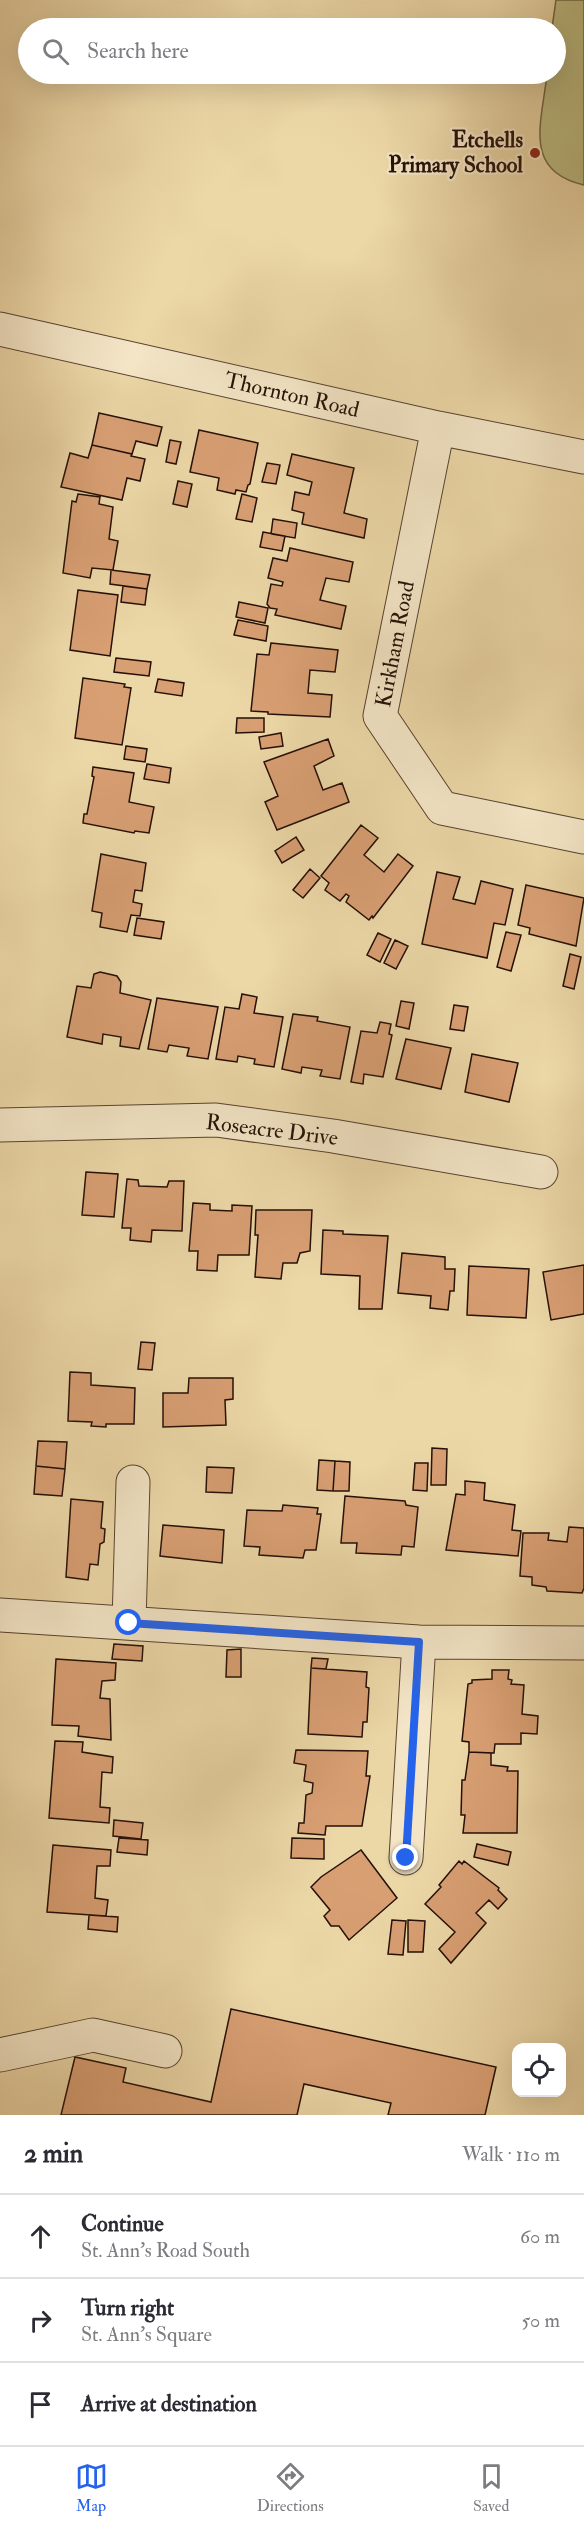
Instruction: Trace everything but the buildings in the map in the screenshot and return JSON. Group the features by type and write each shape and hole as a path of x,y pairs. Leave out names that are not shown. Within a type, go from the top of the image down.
{"street":[{"name":"Thornton Road","path":"0,329 438,429 584,457"},
{"name":"Kirkham Road","path":"438,429 380,716 442,808 584,837"},
{"name":"Roseacre Drive","path":"0,1125 216,1120 333,1136 541,1172"},
{"path":"129,1623 133,1482"},
{"path":"0,1615 419,1642 584,1643"},
{"path":"406,1858 419,1642"},
{"path":"0,2055 93,2035 165,2051"}],"green space":[{"path":"556,0 584,0 584,185 564,178 551,168 540,142 546,84 566,84 566,18 553,18"}],"place":[{"name":"Etchells Primary School","path":"535,153"}],"route":[{"path":"129,1623 419,1642 406,1858"}]}
